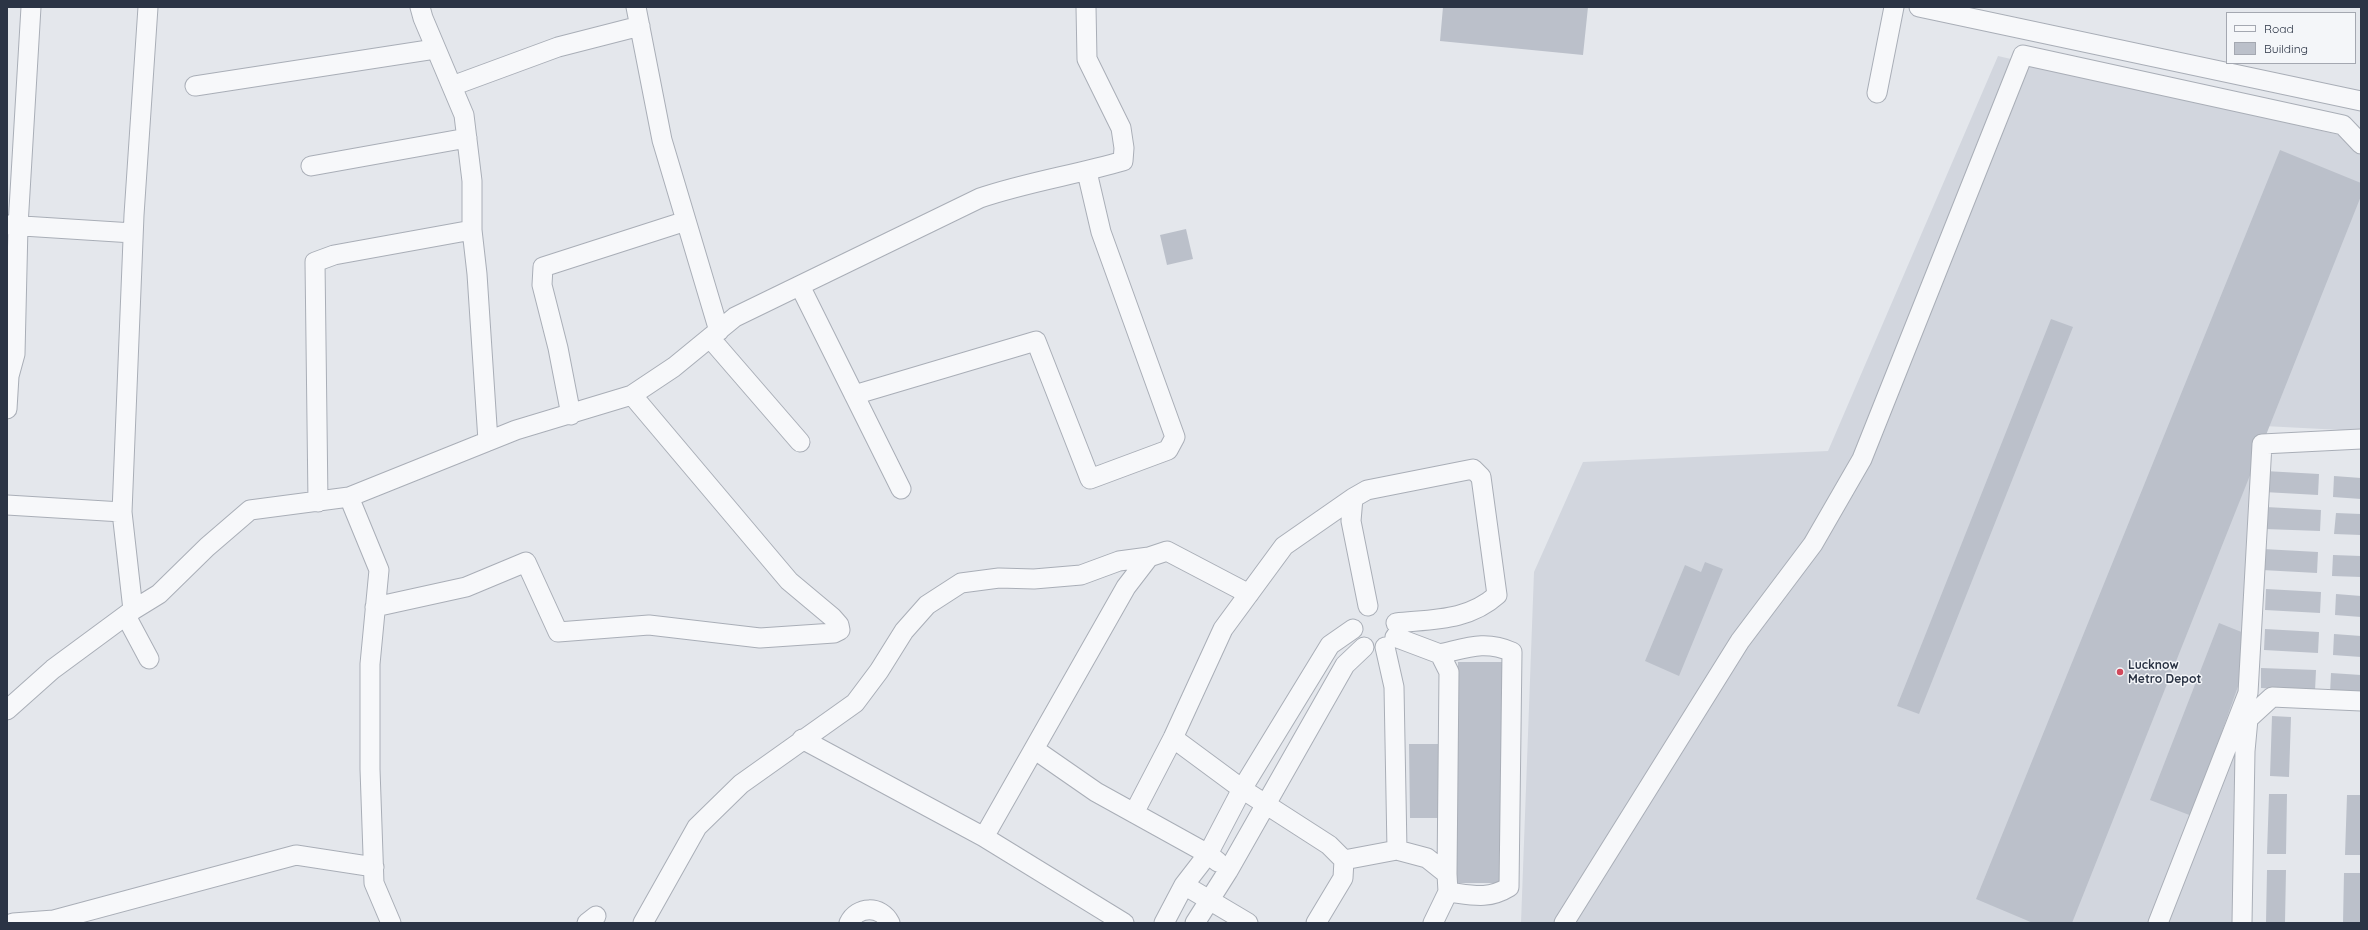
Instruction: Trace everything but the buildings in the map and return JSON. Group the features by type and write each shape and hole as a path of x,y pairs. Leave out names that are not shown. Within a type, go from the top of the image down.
{"street":[{"path":"7,409 9,376 15,354 13,226 31,7"},
{"path":"148,7 133,233 122,512 129,613 149,659"},
{"path":"420,7 435,48 464,115 472,181 472,230 478,274 488,441"},
{"path":"636,7 662,140 686,221 714,335 800,442"},
{"path":"7,710 53,669 129,613 159,594 207,547 250,510 349,497 516,430 571,415 632,395 674,367 735,317 980,198 1016,186 1087,172 1123,162 1124,148 1121,128 1087,59 1086,7"},
{"path":"1877,93 1894,7"},
{"path":"1919,7 2361,101"},
{"path":"452,86 558,47 640,26"},
{"path":"195,86 435,48"},
{"path":"1564,923 1740,640 1813,544 1862,459 2023,54 2343,125 2361,144"},
{"path":"311,166 467,138"},
{"path":"854,395 1036,341 1090,479 1168,450 1175,438 1100,232 1087,172"},
{"path":"571,415 558,348 542,285 544,267 686,221"},
{"path":"13,226 133,233"},
{"path":"318,502 315,262 334,254 472,230"},
{"path":"800,286 901,489"},
{"path":"375,607 466,587 526,562 558,632 649,625 760,638 834,633 840,630 839,625 832,617 789,581 632,395"},
{"path":"2158,923 2248,693 2262,444 2361,440"},
{"path":"1134,813 1173,738 1223,629 1284,546 1352,498 1367,490 1473,470 1481,477 1497,596 1487,604 1465,615 1392,636 1371,649 1364,647 1358,642 1353,629 1356,615 1368,606 1382,607 1388,610 1392,636 1394,687 1397,850"},
{"path":"349,497 379,570 370,664 370,769 374,883 391,923"},
{"path":"1352,498 1351,521 1368,606"},
{"path":"7,505 122,512"},
{"path":"643,923 698,827 741,784 802,739 855,703 879,671 904,631 927,605 961,583 999,578 1034,580 1081,575 1119,562 1149,557 1167,551 1249,594"},
{"path":"984,836 1126,587 1149,557"},
{"path":"1164,923 1184,885 1208,854 1242,789 1330,646 1353,629"},
{"path":"1344,860 1397,850 1427,858 1448,883 1482,896 1497,895 1509,887 1512,652 1497,645 1474,646 1440,654 1392,636"},
{"path":"1195,923 1228,872 1345,665 1364,647"},
{"path":"1433,923 1448,883 1449,672 1440,654"},
{"path":"2242,923 2245,751 2248,719 2272,697 2361,702"},
{"path":"1173,738 1242,789 1329,845 1344,860 1343,878 1316,923"},
{"path":"802,739 984,836 1124,923"},
{"path":"1034,749 1096,792 1208,854 1228,872"},
{"path":"13,923 53,921 296,855 374,867"},
{"path":"1184,885 1248,923"},
{"path":"849,923 854,915 868,910 883,914 890,923"}],"shaded area":[{"path":"1998,56 2361,140 2361,431 2264,426 2248,923 1521,923 1534,572 1583,462 1828,451"}],"place":[{"name":"Lucknow Metro Depot","path":"2120,672"}]}
